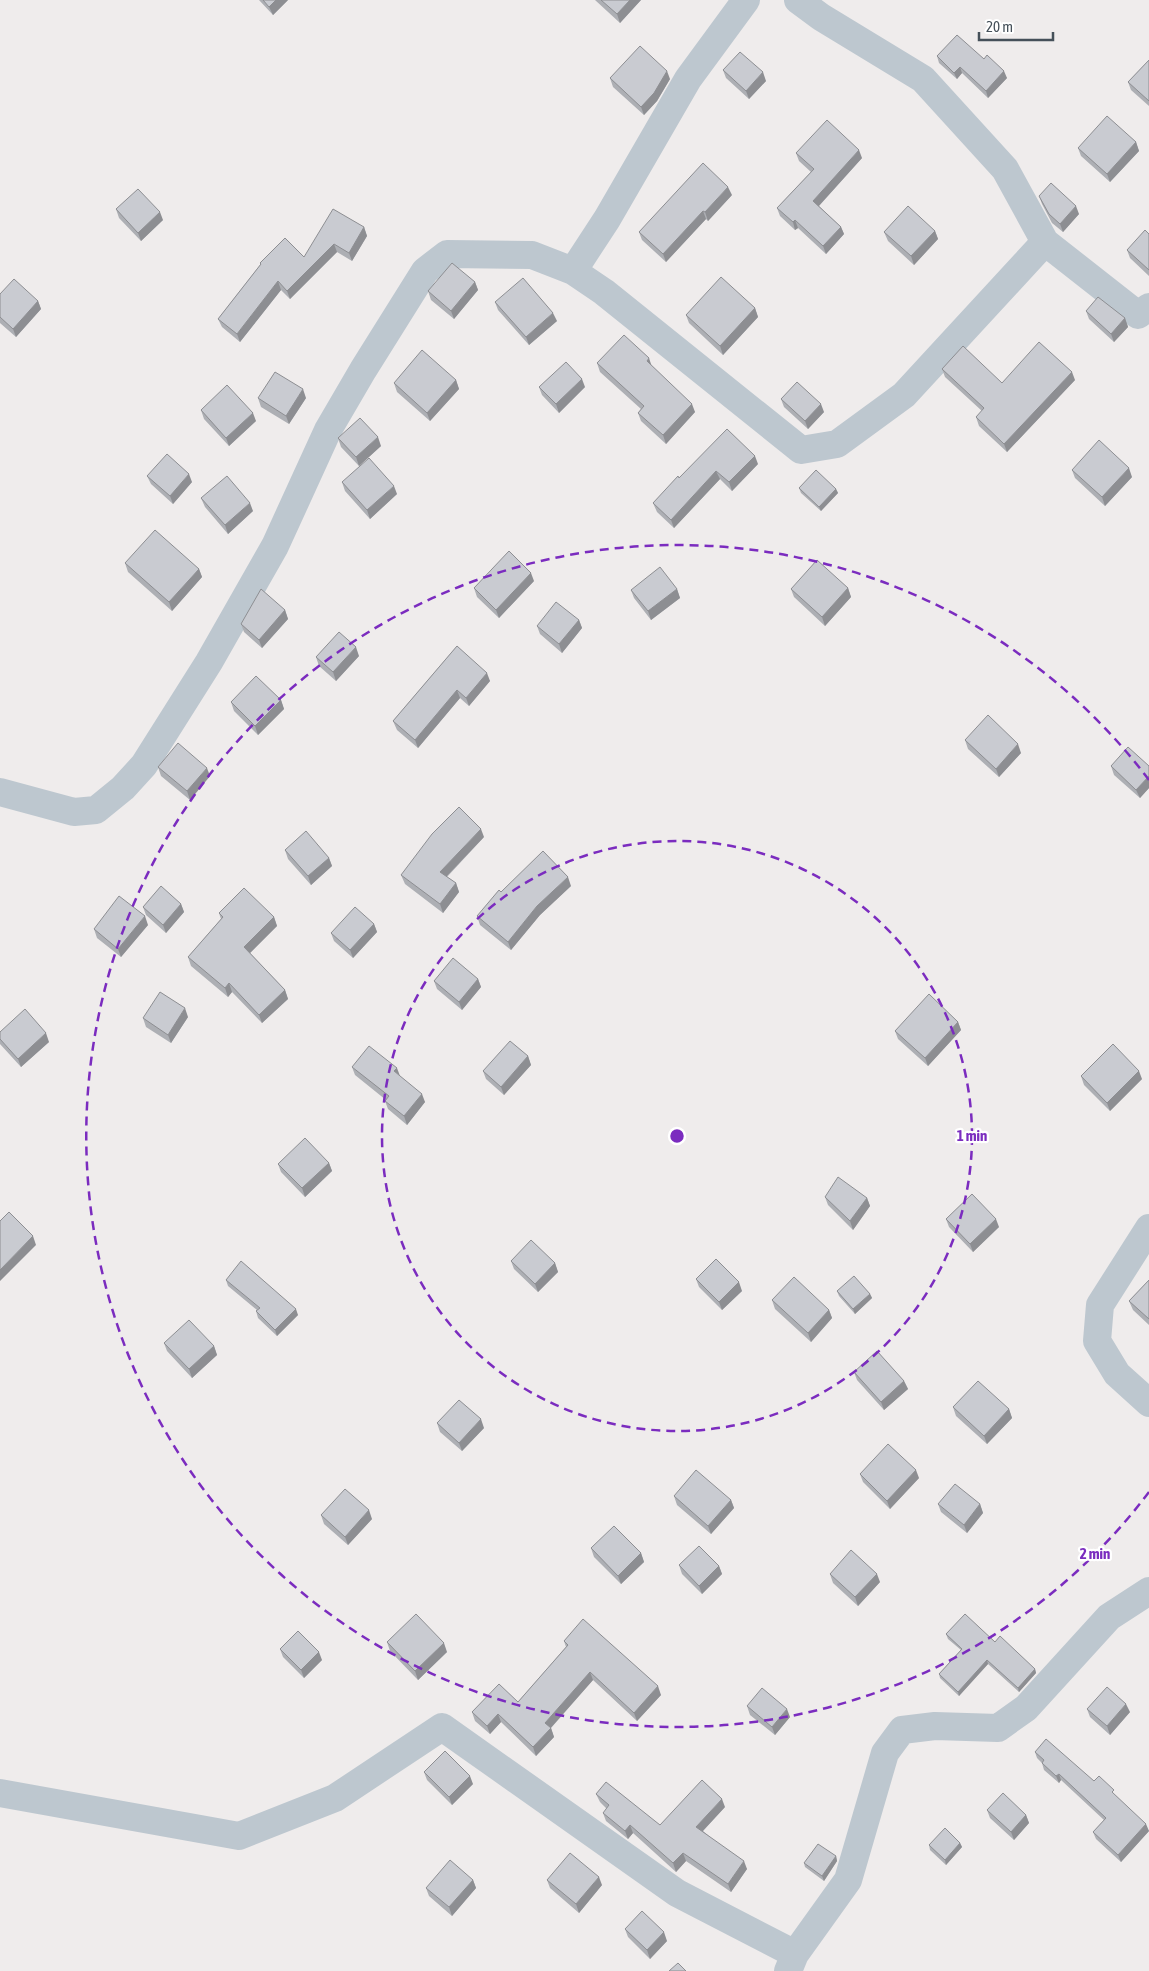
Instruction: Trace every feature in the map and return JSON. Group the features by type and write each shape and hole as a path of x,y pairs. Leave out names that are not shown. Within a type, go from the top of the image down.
{"street":[{"path":"573,271 607,219 688,79 746,0"},
{"path":"798,0 923,79 1005,170 1045,242 1138,315 1149,307"},
{"path":"0,792 74,812 96,810 123,788 144,765 209,662 275,546 328,430 363,370 425,271 446,254 532,255 573,271 604,292 800,450 837,444 904,395 1045,242"},
{"path":"1149,1228 1100,1305 1097,1342 1117,1374 1149,1403"},
{"path":"0,1793 240,1836 336,1798 442,1728 677,1892 792,1963 848,1880 885,1753 902,1730 935,1726 998,1728 1026,1708 1109,1617 1149,1591"}],"building":[{"path":"263,0 276,0 269,7"},
{"path":"601,0 630,0 617,14"},
{"path":"957,35 984,59 987,55 1004,71 986,91 960,67 954,73 937,56"},
{"path":"640,46 667,71 654,93 641,107 610,78"},
{"path":"740,52 763,72 746,91 723,70"},
{"path":"1149,60 1149,101 1128,82"},
{"path":"1107,116 1136,142 1107,174 1078,148"},
{"path":"827,120 859,150 813,201 841,227 823,246 795,220 793,222 777,208 814,169 796,153"},
{"path":"703,163 728,187 663,254 639,232"},
{"path":"1051,183 1076,206 1060,224 1049,214 1039,196"},
{"path":"138,189 160,212 138,233 116,209"},
{"path":"908,206 935,231 911,256 884,232"},
{"path":"333,209 364,227 349,253 334,244 287,291 278,281 237,334 218,319 260,263 285,238 304,257"},
{"path":"1145,230 1149,234 1149,270 1127,250"},
{"path":"452,263 475,282 451,311 428,291"},
{"path":"721,277 755,308 720,346 686,315"},
{"path":"523,278 553,313 526,337 495,302"},
{"path":"14,279 38,301 13,329 0,317 0,294"},
{"path":"1098,297 1125,318 1111,334 1086,311"},
{"path":"624,335 649,358 647,361 692,404 663,435 638,413 644,406 597,363"},
{"path":"1039,342 1072,372 1004,444 976,417 984,408 942,369 963,346 1002,383"},
{"path":"422,350 456,380 427,413 394,383"},
{"path":"566,362 582,379 556,404 539,387"},
{"path":"275,372 303,389 286,416 258,398"},
{"path":"797,382 821,404 805,421 781,399"},
{"path":"227,385 253,413 226,438 201,410"},
{"path":"360,418 378,437 356,457 338,438"},
{"path":"727,429 755,456 729,482 716,471 671,520 653,503"},
{"path":"1099,440 1129,468 1102,497 1072,470"},
{"path":"167,454 189,474 170,496 147,476"},
{"path":"369,458 394,486 367,510 342,482"},
{"path":"816,470 836,489 819,507 799,488"},
{"path":"227,476 250,503 225,525 201,498"},
{"path":"155,530 199,569 169,602 125,563"},
{"path":"509,551 531,573 496,610 474,588"},
{"path":"817,560 848,588 822,617 791,589"},
{"path":"660,567 677,589 648,611 631,590"},
{"path":"261,589 285,610 259,640 241,624"},
{"path":"556,602 579,620 559,644 537,626"},
{"path":"339,632 356,647 333,672 316,657"},
{"path":"457,646 487,673 466,698 457,690 415,740 393,721"},
{"path":"256,676 281,700 255,726 231,702"},
{"path":"988,715 1018,744 996,769 965,740"},
{"path":"178,743 207,768 187,791 158,767"},
{"path":"1128,747 1149,766 1149,776 1136,790 1111,766"},
{"path":"459,807 481,829 440,872 456,883 440,904 401,875 432,834"},
{"path":"306,831 329,858 308,876 285,850"},
{"path":"543,851 568,877 537,906 508,942 477,916 499,890 501,892"},
{"path":"161,886 181,904 163,925 143,907"},
{"path":"244,888 274,917 244,947 285,990 259,1015 229,983 225,988 188,957 223,917 219,913"},
{"path":"119,896 145,916 118,949 94,929"},
{"path":"355,907 374,924 350,950 331,933"},
{"path":"453,958 478,979 459,1002 434,981"},
{"path":"160,992 185,1008 168,1035 143,1018"},
{"path":"929,994 958,1022 925,1058 895,1031"},
{"path":"25,1009 46,1033 18,1059 0,1039 0,1032"},
{"path":"510,1041 528,1056 501,1087 483,1071"},
{"path":"1113,1044 1139,1071 1107,1103 1081,1076"},
{"path":"369,1046 397,1068 394,1071 422,1094 404,1116 385,1101 389,1096 352,1067"},
{"path":"305,1138 329,1163 302,1188 278,1164"},
{"path":"838,1177 867,1198 850,1221 825,1197"},
{"path":"972,1194 996,1219 970,1244 946,1219"},
{"path":"9,1212 33,1236 0,1270 0,1221"},
{"path":"531,1240 555,1263 535,1284 511,1261"},
{"path":"716,1259 739,1282 719,1302 696,1279"},
{"path":"241,1261 296,1309 275,1330 256,1311 260,1308 226,1280"},
{"path":"854,1276 870,1294 853,1309 837,1291"},
{"path":"794,1277 829,1310 808,1333 772,1300"},
{"path":"1149,1280 1149,1319 1129,1301"},
{"path":"189,1320 214,1346 189,1369 164,1343"},
{"path":"877,1351 904,1381 881,1402 854,1372"},
{"path":"978,1381 1009,1409 984,1436 953,1407"},
{"path":"459,1400 481,1419 459,1443 437,1423"},
{"path":"888,1444 916,1470 887,1501 860,1474"},
{"path":"696,1470 731,1500 708,1526 674,1496"},
{"path":"955,1484 980,1504 964,1525 938,1504"},
{"path":"345,1489 369,1510 345,1537 321,1515"},
{"path":"614,1526 641,1553 618,1576 591,1548"},
{"path":"699,1546 719,1566 699,1586 679,1565"},
{"path":"851,1550 877,1574 855,1597 830,1574"},
{"path":"416,1614 444,1643 415,1671 387,1642"},
{"path":"965,1614 995,1642 1000,1636 1035,1669 1018,1688 987,1660 958,1692 939,1674 962,1649 946,1634"},
{"path":"583,1619 658,1686 634,1713 590,1672 545,1723 551,1728 533,1747 498,1714 487,1726 472,1712 499,1684 518,1702 568,1645 564,1641"},
{"path":"298,1631 319,1652 301,1670 280,1649"},
{"path":"1107,1687 1126,1704 1107,1726 1087,1709"},
{"path":"762,1688 787,1709 772,1727 747,1706"},
{"path":"1046,1739 1094,1781 1099,1776 1114,1790 1112,1792 1146,1824 1118,1855 1093,1832 1106,1818 1059,1774 1056,1776 1042,1763 1044,1760 1035,1752"},
{"path":"445,1751 470,1776 449,1797 424,1772"},
{"path":"702,1780 722,1799 696,1827 744,1861 728,1884 683,1853 673,1863 630,1825 625,1831 603,1813 609,1805 596,1794 606,1782 660,1825"},
{"path":"1003,1793 1026,1815 1011,1832 987,1810"},
{"path":"945,1828 960,1843 945,1860 929,1845"},
{"path":"818,1844 836,1856 822,1876 804,1863"},
{"path":"570,1853 599,1877 576,1904 547,1880"},
{"path":"450,1860 473,1880 449,1907 426,1888"},
{"path":"642,1911 664,1932 647,1950 625,1929"},
{"path":"678,1963 686,1971 669,1971"}]}
